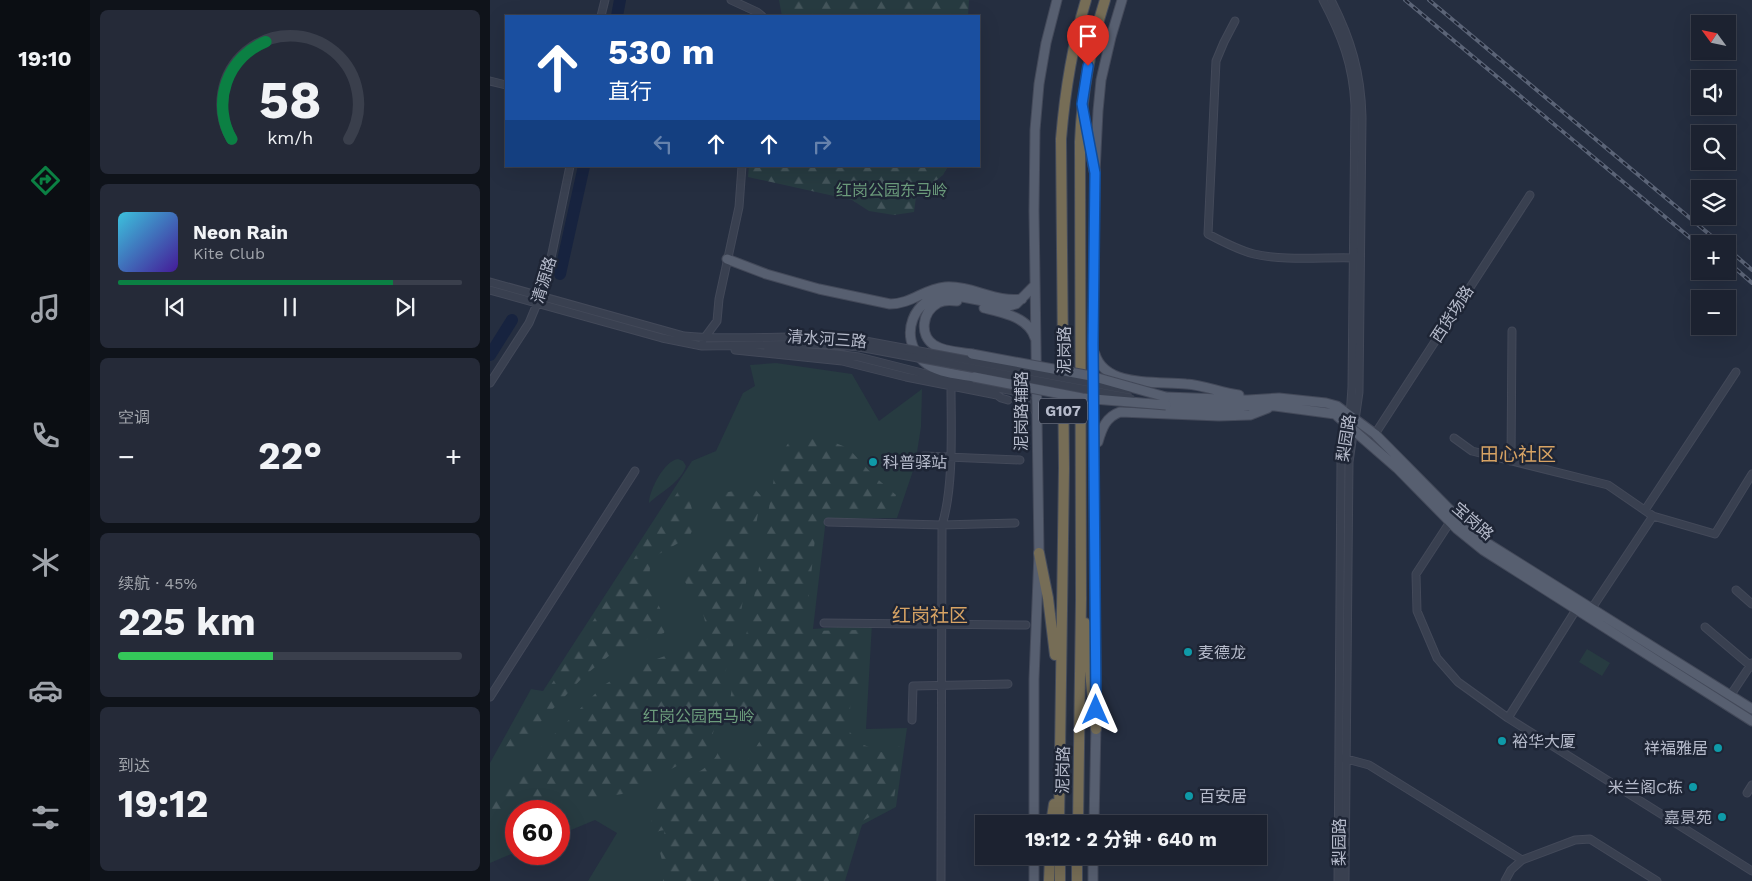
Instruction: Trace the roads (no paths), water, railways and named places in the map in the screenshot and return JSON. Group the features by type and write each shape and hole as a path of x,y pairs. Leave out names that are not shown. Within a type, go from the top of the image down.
{"highway":[{"name":"泥岗路","path":"1059,815 1064,468 1061,139 1070,64 1086,0"},
{"name":"泥岗路","path":"1078,815 1081,599 1079,205 1082,104 1095,31 1106,0"},
{"path":"1082,104 1095,173"},
{"path":"1038,553 1048,598 1060,674"},
{"path":"1081,599 1089,651 1096,729"},
{"path":"1052,815 1059,771"},
{"path":"1049,881 1050,865"},
{"path":"1060,865 1060,881"},
{"path":"1077,865 1077,881"}],"main road":[{"name":"泥岗路辅路","path":"1034,815 1034,679 1038,553 1035,130 1039,84 1046,43 1057,0"},
{"path":"1094,815 1096,729 1093,344 1095,173 1101,80 1122,0"},
{"path":"727,259 766,274 819,289 890,304 900,304 927,292 946,287 1007,299 1022,298"},
{"path":"1035,285 1016,304 1004,306 956,295 940,295 926,301 916,312 910,327 912,341 918,354 922,360 939,370 1082,398 1166,401"},
{"path":"1036,340 1031,329 1008,314 955,301 939,302 933,306 925,319 924,330 926,337 934,346 1091,376 1166,401"},
{"path":"1093,344 1099,364 1110,374 1155,383 1187,384 1277,402"},
{"name":"宝岗路","path":"1166,401 1248,400 1326,403 1337,406 1450,522 1483,550 1579,606"},
{"path":"1094,452 1104,423 1114,414 1120,412 1241,416 1277,402"},
{"name":"宝岗路","path":"1352,423 1375,434 1477,535 1589,613 1752,721"},
{"name":"宝岗路","path":"1589,613 1752,709"},
{"path":"1034,865 1034,881"},
{"path":"1093,865 1093,881"}],"street":[{"path":"600,15 603,0"},
{"path":"731,0 761,15"},
{"name":"梨园路","path":"1323,0 1344,44 1354,88 1355,258 1352,423 1349,462 1338,881"},
{"name":"梨园路","path":"1331,0 1346,30 1354,55 1361,92 1359,379 1352,423"},
{"path":"1235,21 1216,61 1208,234 1242,250 1272,257 1355,258"},
{"path":"490,81 505,85"},
{"name":"清源路","path":"490,383 529,323 535,303 546,282 568,167"},
{"path":"703,342 717,321 719,299 739,206 742,167"},
{"name":"西货场路","path":"1375,434 1530,195"},
{"name":"清水河三路","path":"490,282 664,332 684,336 712,346 859,343"},
{"name":"清水河三路","path":"490,290 662,338 703,342 821,336 1166,401"},
{"name":"清源路","path":"490,376 535,303"},
{"path":"1511,460 1512,330"},
{"path":"712,346 742,351 842,360 906,377 997,395 1008,400"},
{"path":"748,346 859,357 930,375 1014,391 1029,401 1036,413"},
{"path":"1645,510 1736,372"},
{"path":"941,881 942,525 947,510 951,386"},
{"path":"1454,438 1472,451 1608,485 1653,516 1715,534 1752,474"},
{"path":"924,456 1020,460"},
{"path":"490,696 635,471"},
{"path":"1589,613 1653,516"},
{"path":"828,522 942,525 1016,523"},
{"path":"1450,522 1416,574 1417,611 1437,658 1458,682 1508,718 1752,871"},
{"path":"1736,590 1752,604"},
{"path":"1508,718 1579,606"},
{"path":"824,623 1026,624"},
{"path":"1705,627 1751,665 1730,696"},
{"path":"912,720 913,686 1008,684"},
{"path":"1342,758 1369,765 1522,860"},
{"name":"梨园路","path":"1342,758 1345,881"},
{"path":"1747,793 1752,786"},
{"path":"1504,881 1511,870 1522,860 1576,840 1590,840 1657,881"}],"waterway":[{"path":"617,15 620,0"},
{"path":"560,274 584,167"},
{"path":"490,355 512,320"}],"railway":[{"path":"1405,0 1691,238"},
{"path":"1429,0 1710,235"},
{"path":"1736,256 1752,270"},
{"path":"1736,269 1752,283"}],"place":[{"name":"科普驿站","path":"873,462"},
{"name":"麦德龙","path":"1188,652"},
{"name":"裕华大厦","path":"1502,741"},
{"name":"祥福雅居","path":"1718,748"},
{"name":"米兰阁C栋","path":"1693,787"},
{"name":"百安居","path":"1189,796"},
{"name":"嘉景苑","path":"1722,817"}],"district":[{"name":"田心社区","path":"1518,454"},
{"name":"红岗社区","path":"930,615"}],"park label":[{"name":"红岗公园东马岭","path":"892,190"},
{"name":"红岗公园西马岭","path":"699,716"}]}
